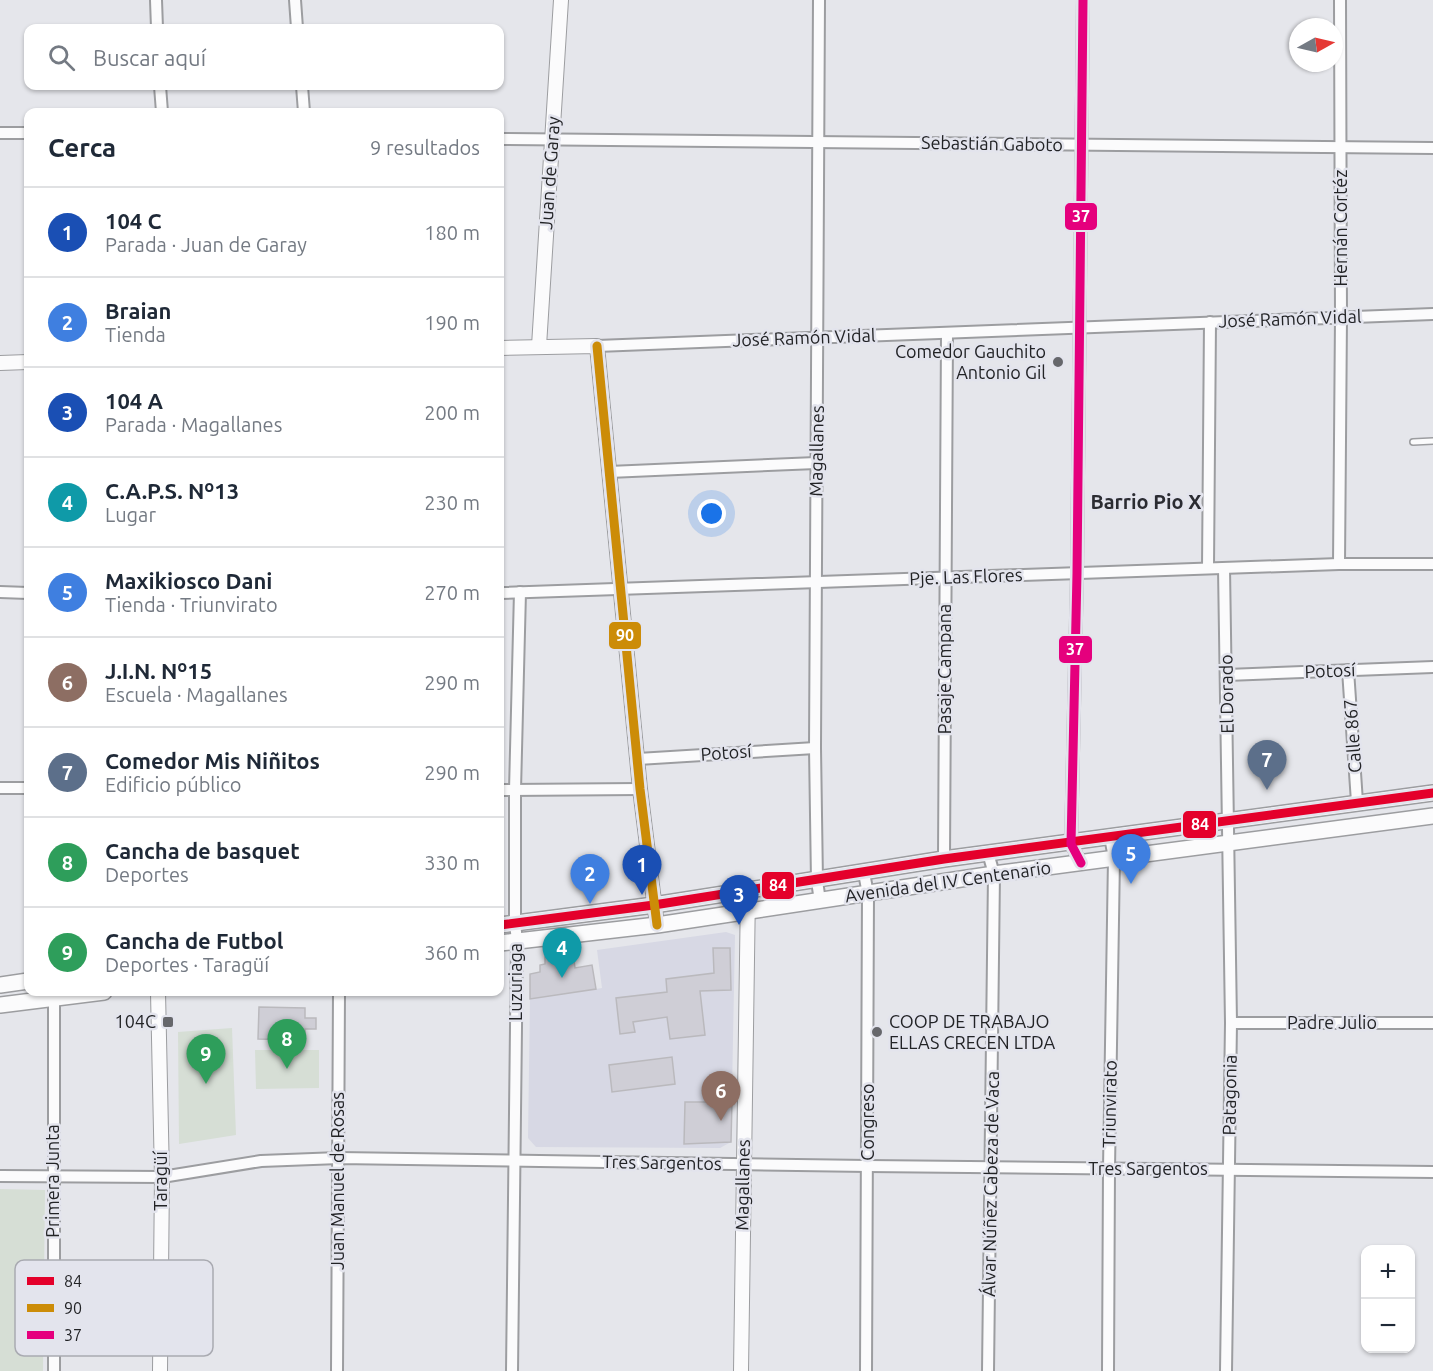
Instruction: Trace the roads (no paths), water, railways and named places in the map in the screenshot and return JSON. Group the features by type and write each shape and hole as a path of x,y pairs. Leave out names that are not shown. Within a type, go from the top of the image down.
{"main road":[{"name":"Avenida del IV Centenario","path":"507,924 817,881 944,859 1433,793"},
{"name":"Avenida del IV Centenario","path":"504,943 657,925 994,874 1433,816"},
{"path":"0,985 24,982"},
{"path":"0,1005 49,996"}],"street":[{"path":"156,0 158,24"},
{"path":"295,0 297,24"},
{"name":"Juan de Garay","path":"540,346 561,0"},
{"name":"Magallanes","path":"819,0 819,337 815,748 817,881 820,901"},
{"path":"1081,863 1071,843 1077,573 1083,0"},
{"name":"Hernán Cortéz","path":"1339,564 1340,0"},
{"path":"160,90 162,108"},
{"path":"302,90 304,108"},
{"path":"0,133 24,133"},
{"name":"Sebastián Gaboto","path":"504,139 1433,148"},
{"name":"José Ramón Vidal","path":"504,348 947,334 1433,314"},
{"path":"1208,568 1210,322"},
{"name":"Pasaje Campana","path":"944,859 947,334"},
{"path":"597,346 640,789 657,925"},
{"path":"0,363 24,362"},
{"path":"609,471 816,464"},
{"name":"Pje. Las Flores","path":"504,592 622,590 1339,564 1433,564"},
{"name":"El Dorado","path":"1224,568 1229,820"},
{"path":"0,592 24,592"},
{"name":"Luzuriaga","path":"512,1371 517,941 507,924 515,790 520,592"},
{"name":"Potosí","path":"1227,675 1433,667"},
{"name":"Calle 867","path":"1348,670 1357,802"},
{"name":"Potosí","path":"638,759 815,748"},
{"path":"0,788 24,788"},
{"path":"504,790 640,789"},
{"name":"Patagonia","path":"1226,1371 1231,1023 1229,820"},
{"name":"Triunvirato","path":"1108,1371 1114,858 1110,837"},
{"name":"Álvar Núñez Cabeza de Vaca","path":"988,853 994,874 988,1371"},
{"name":"Congreso","path":"864,873 868,894 866,1371"},
{"name":"Magallanes","path":"741,1371 748,891"},
{"name":"Primera Junta","path":"53,1260 54,996"},
{"name":"Taragüí","path":"158,996 162,1178 161,1260"},
{"name":"Juan Manuel de Rosas","path":"337,1371 339,996"},
{"name":"Padre Julio","path":"1231,1023 1433,1023"},
{"name":"Tres Sargentos","path":"0,1176 162,1178 261,1161 339,1158 744,1165 1433,1172"},
{"name":"Primera Junta","path":"54,1356 54,1371"},
{"name":"Taragüí","path":"160,1356 160,1371"}],"lane":[{"path":"1413,442 1433,441"}],"place":[{"name":"Comedor Gauchito Antonio Gil","path":"1058,362"},
{"name":"Comedor Mis Niñitos","path":"1267,790"},
{"name":"Maxikiosco Dani","path":"1131,884"},
{"name":"104 C","path":"642,895"},
{"name":"Braian","path":"590,904"},
{"name":"104 A","path":"739,925"},
{"name":"C.A.P.S. Nº13","path":"562,978"},
{"name":"104C","path":"168,1022"},
{"name":"COOP DE TRABAJO ELLAS CRECEN LTDA","path":"877,1032"},
{"name":"Cancha de basquet","path":"287,1069"},
{"name":"Cancha de Futbol","path":"206,1084"},
{"name":"J.I.N. Nº15","path":"721,1121"}],"district":[{"name":"Barrio Pio X","path":"1146,502"}]}
